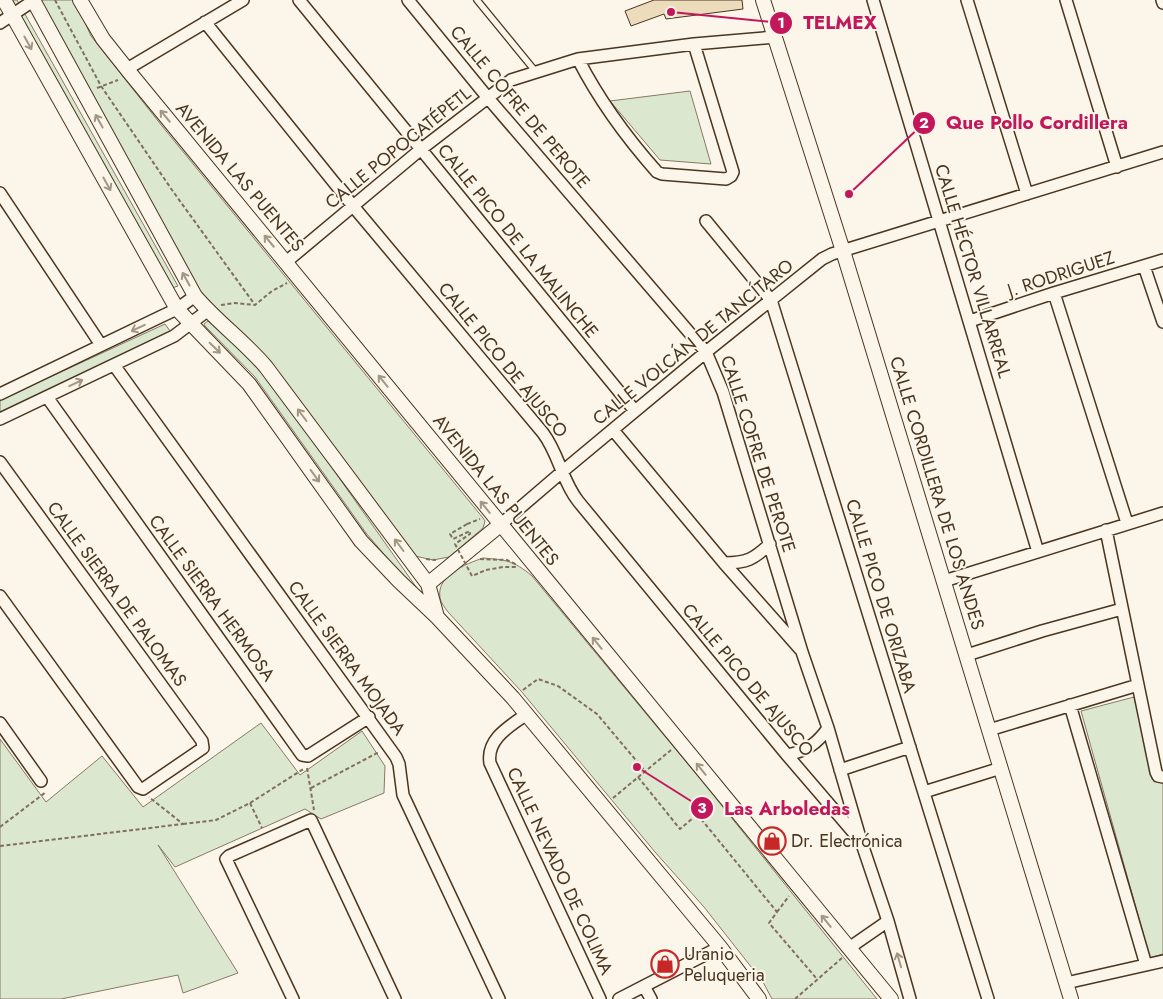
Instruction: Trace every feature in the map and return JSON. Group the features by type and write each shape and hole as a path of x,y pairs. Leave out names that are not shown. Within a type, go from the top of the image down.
{"street":[{"path":"4,0 177,309 249,384 361,540 399,581 437,617 526,714 720,947 759,999"},
{"name":"AVENIDA LAS PUENTES","path":"80,0 103,38 128,71 286,262 846,952 891,999"},
{"path":"128,71 243,0"},
{"name":"CALLE PICO DE LA MALINCHE","path":"298,0 635,411"},
{"name":"CALLE COFRE DE PEROTE","path":"408,0 488,98 706,352 723,392 802,652 828,728 861,841 888,921 910,999"},
{"name":"CALLE CORDILLERA DE LOS ANDES","path":"763,0 843,250 1071,999"},
{"name":"CALLE HÉCTOR VILLARREAL","path":"873,0 1038,552"},
{"path":"967,0 1027,194"},
{"path":"1066,0 1116,167"},
{"path":"0,23 33,1 195,296 207,311 249,348 266,367 428,584 437,617"},
{"name":"CALLE PICO DE AJUSCO","path":"205,22 353,206 543,433 555,452 571,492 578,501 787,755 861,841"},
{"name":"CALLE POPOCATÉPETL","path":"286,262 420,150 511,80 578,59 694,44 775,37"},
{"path":"578,59 594,90 610,114 657,172 662,174 729,178 733,172 694,44"},
{"name":"CALLE VOLCÁN DE TANCÍTARO","path":"500,525 706,352 822,259 843,250 1163,152"},
{"path":"0,193 101,345"},
{"name":"CALLE PICO DE ORIZABA","path":"706,221 771,300 988,999"},
{"name":"J. RODRIGUEZ","path":"970,321 1163,260"},
{"path":"1144,266 1163,322"},
{"path":"1054,293 1128,523"},
{"path":"1,392 177,309 195,296"},
{"path":"0,419 174,336 207,311"},
{"name":"CALLE SIERRA MOJADA","path":"114,365 389,746 399,764 403,794 499,999"},
{"name":"CALLE SIERRA HERMOSA","path":"47,397 302,755 308,756 369,717"},
{"path":"613,430 724,563 802,652"},
{"name":"CALLE SIERRA DE PALOMAS","path":"0,462 202,741 204,746 201,750 143,789"},
{"path":"944,581 1163,513"},
{"path":"428,584 500,525"},
{"path":"1106,530 1156,772 1158,776 1163,777"},
{"path":"724,563 741,563 750,560 770,544"},
{"path":"0,596 136,786 143,789"},
{"path":"967,655 1122,608"},
{"path":"989,730 1138,685"},
{"path":"1070,705 1146,965"},
{"name":"CALLE NEVADO DE COLIMA","path":"526,714 497,738 490,750 490,763 600,999"},
{"path":"0,723 41,781"},
{"path":"787,755 800,752 815,744 828,728"},
{"path":"840,770 910,747"},
{"path":"924,792 1000,768"},
{"path":"292,999 226,859 268,838 312,820 395,999"},
{"path":"846,952 888,921"},
{"path":"619,999 720,947"},
{"path":"1066,984 1163,961"},
{"path":"644,986 651,999"}],"lane":[{"path":"477,0 536,72"}],"path":[{"path":"55,0 101,86 172,190 255,305"},
{"path":"94,89 124,77 128,71"},
{"path":"207,311 212,307 234,303 255,305 272,291 290,282"},
{"path":"482,518 485,521"},
{"path":"468,524 450,534 453,539 470,530 470,534 455,544 472,576 486,570 521,566 507,560 483,558 476,560"},
{"path":"467,541 472,537"},
{"path":"455,552 461,546"},
{"path":"424,558 441,559"},
{"path":"463,566 470,563"},
{"path":"521,691 538,678 558,686 597,714 645,771"},
{"path":"311,788 389,746"},
{"path":"611,799 674,747"},
{"path":"0,846 216,820 250,803 307,766 314,809 312,820"},
{"path":"638,777 680,829 716,799"},
{"path":"0,827 48,791 41,781"},
{"path":"143,789 148,796 183,824"},
{"path":"250,803 268,838"},
{"path":"697,814 777,912"},
{"path":"792,892 769,923 817,979"},
{"path":"795,999 846,952"}],"green space":[{"path":"10,0 17,0 178,286 172,288"},
{"path":"38,0 75,0 91,36 162,126 483,518 485,521 483,528 449,557 433,560 415,556 198,291"},
{"path":"690,91 711,164 660,160 610,101"},
{"path":"208,321 225,333 265,373 419,591 417,593 366,533 255,377 205,326 204,324"},
{"path":"165,324 173,335 0,415 0,400"},
{"path":"483,558 509,562 532,576 706,786 877,999 772,999 763,982 704,907 655,852 521,691 443,605 440,598 440,590 447,577 461,567"},
{"path":"1134,697 1156,781 1163,781 1163,954 1150,958 1081,711"},
{"path":"261,723 300,775 362,731 385,766 384,793 321,819 305,809 175,867 158,845 238,973 183,993 178,975 61,999 0,999 0,739 46,802 102,756 143,807"}],"building":[{"path":"654,0 742,0 743,9 666,19 664,14 631,26 625,11"}],"place":[{"name":"TELMEX","path":"671,12"},
{"name":"Que Pollo Cordillera","path":"849,194"},
{"name":"Las Arboledas","path":"637,767"},
{"name":"Dr. Electrónica","path":"772,841"},
{"name":"Uranio Peluqueria","path":"665,964"}]}
